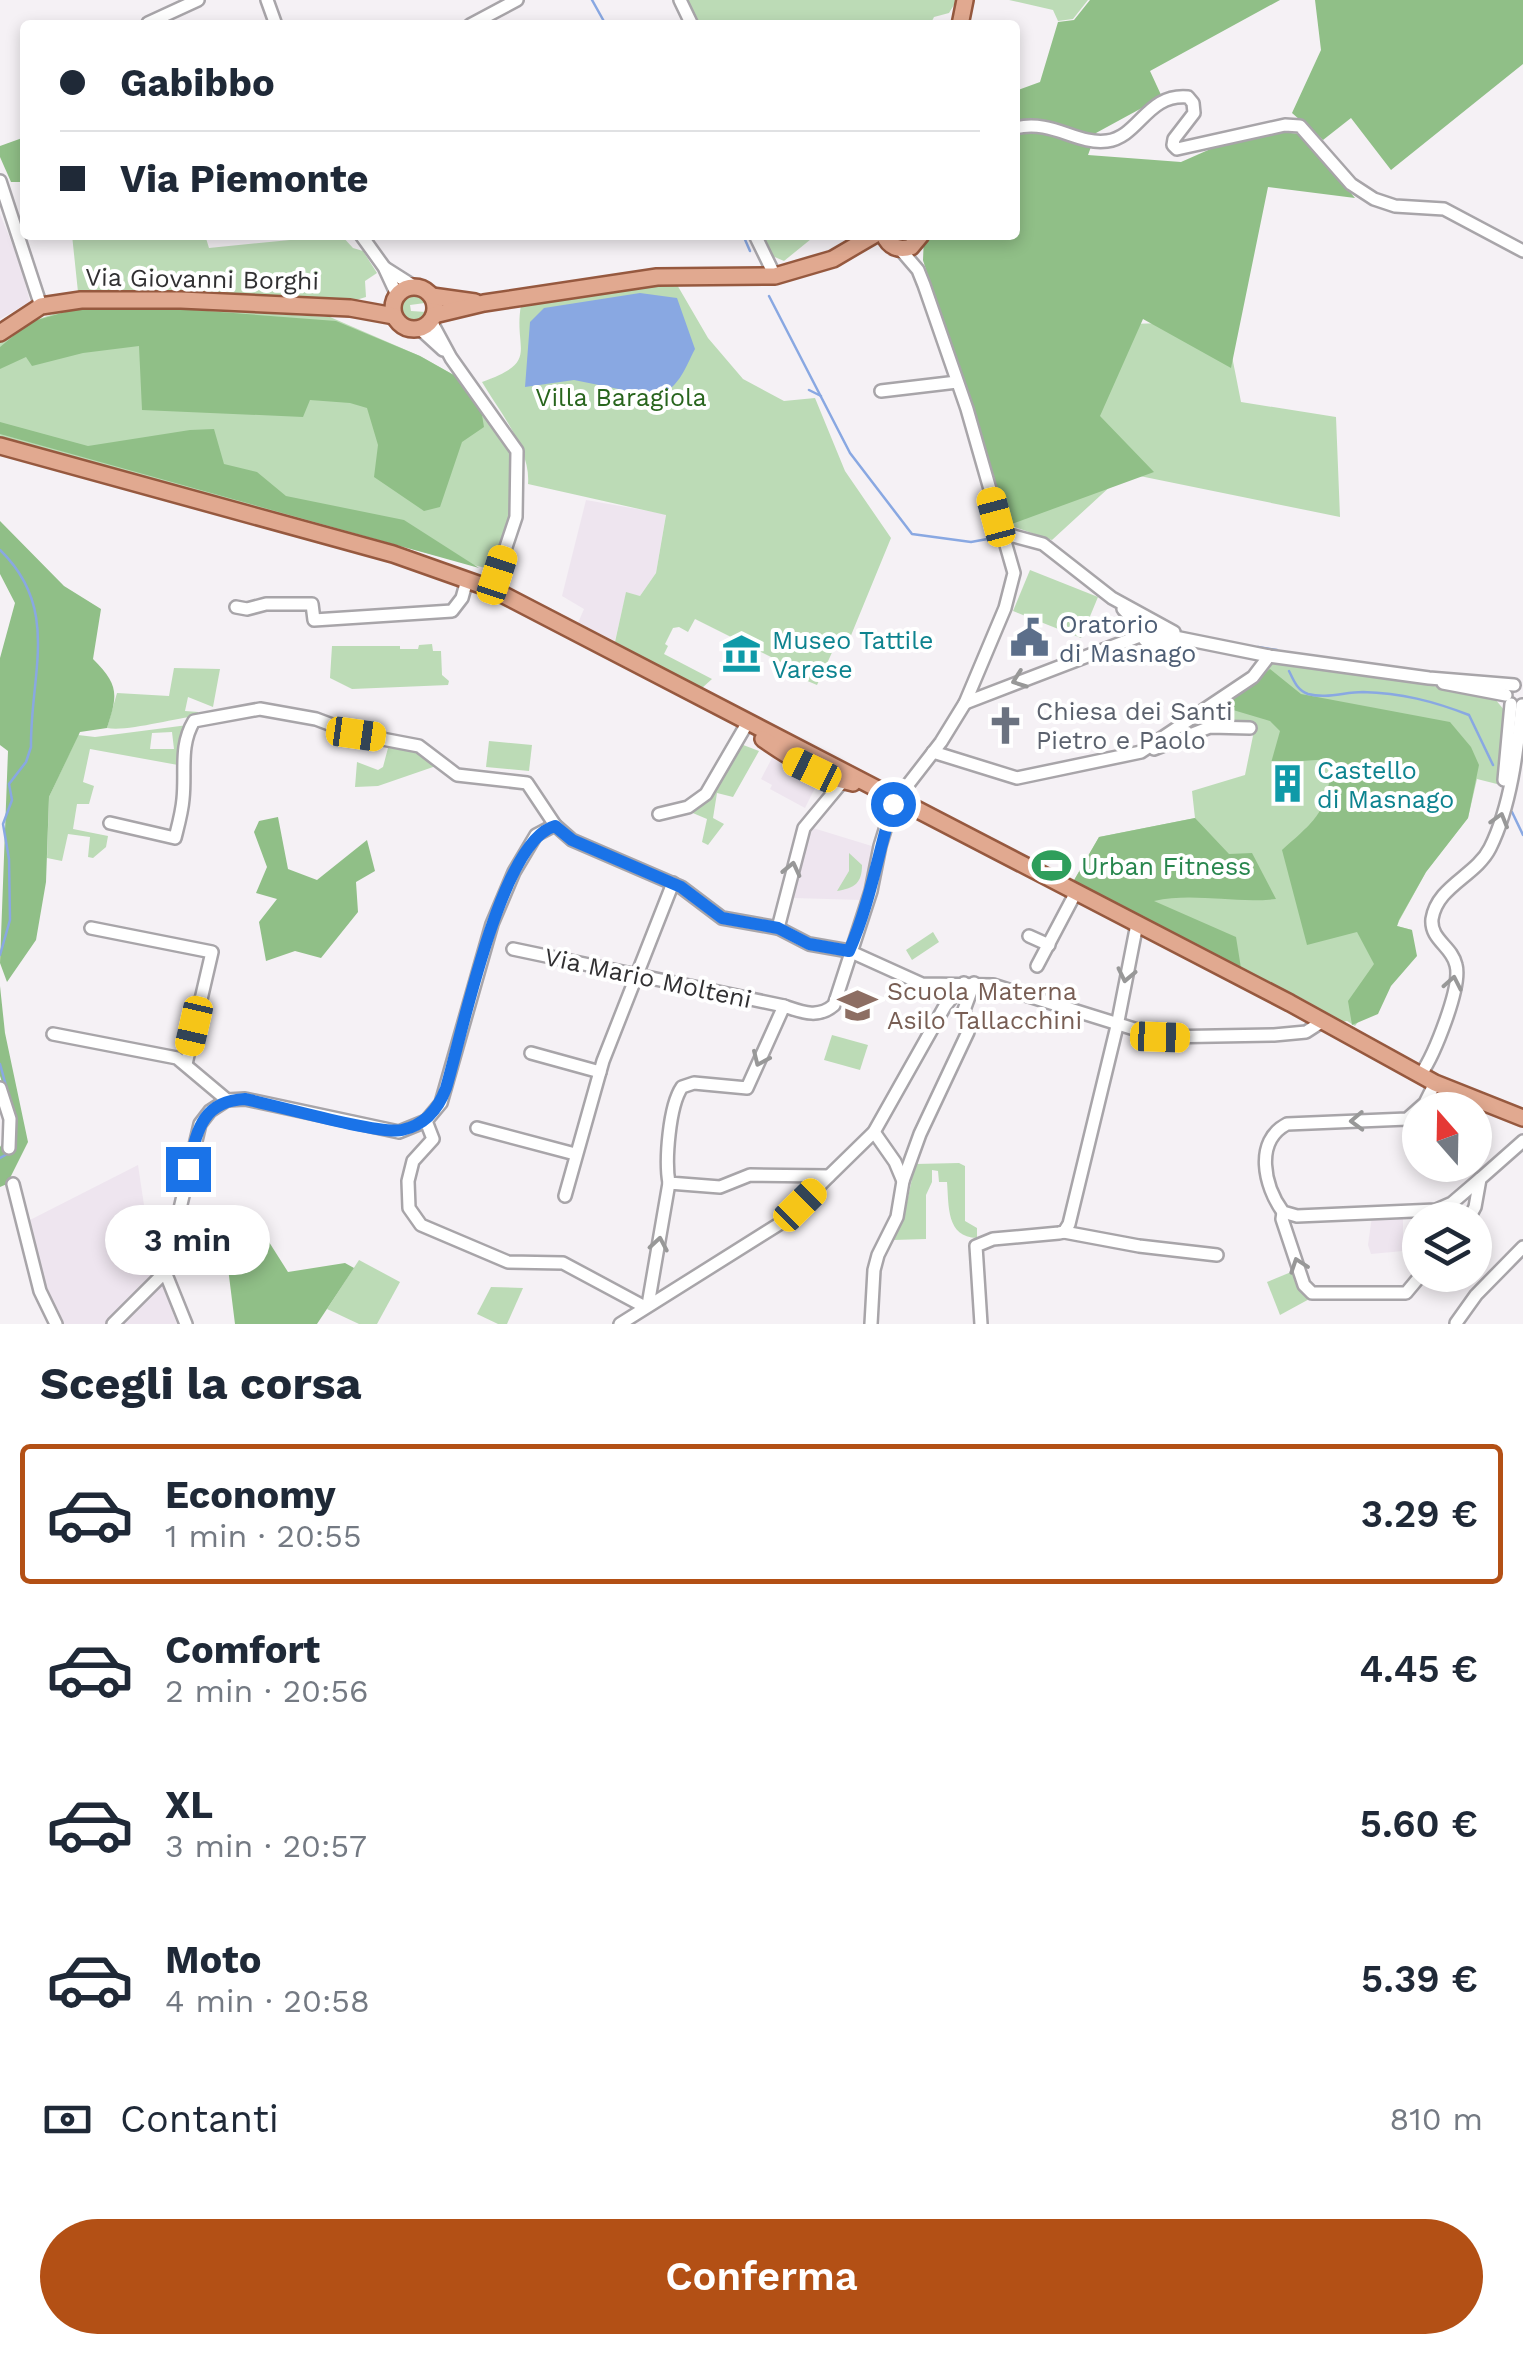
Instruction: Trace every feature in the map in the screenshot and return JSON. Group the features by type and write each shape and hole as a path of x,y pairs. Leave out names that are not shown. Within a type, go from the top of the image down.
{"main road":[{"path":"850,252 867,240"},
{"path":"395,303 408,329 484,302 671,275 774,276 800,272 850,252 891,243 911,247 917,240"},
{"name":"Via Giovanni Borghi","path":"0,333 41,306 68,301 117,298 350,308 395,303 416,287"},
{"path":"416,287 432,296 484,302"},
{"path":"429,322 432,296"},
{"path":"1,446 393,554 492,589 898,798 1436,1083 1523,1118"},
{"path":"709,702 793,760 832,779 872,786"}],"street":[{"path":"155,20 198,0"},
{"path":"479,20 517,0"},
{"path":"1020,127 1030,124 1058,128 1092,140 1109,141 1156,104 1188,98 1194,113 1173,141 1177,149 1285,125 1300,126 1351,184 1374,200 1395,206 1444,208 1523,251"},
{"path":"0,182 41,306"},
{"path":"365,240 384,266 395,303"},
{"path":"757,240 774,276"},
{"path":"849,951 861,924 880,846 898,798 964,702 1005,608 1014,573 957,382 918,270 920,240"},
{"path":"891,243 918,270"},
{"path":"750,275 762,250"},
{"path":"384,266 416,287"},
{"path":"429,322 517,450 516,518 492,589"},
{"path":"881,391 957,382"},
{"path":"1002,532 1042,544 1112,598 1134,620 1140,635 1152,644 1195,643 1430,678 1517,697 1499,827 1482,861 1446,892 1435,909 1434,935 1454,958 1457,972 1434,1050 1420,1074"},
{"path":"236,607 312,604 314,620 452,611 462,598 467,580"},
{"path":"1112,598 1195,643"},
{"path":"964,702 1140,635"},
{"path":"1141,752 1252,677 1269,656"},
{"path":"110,823 175,838 184,801 184,749 194,721 260,709 316,719 356,734 408,742 457,775 527,784 555,826 572,840 673,884 722,918 778,928 809,944 849,951 911,981 950,989 967,998"},
{"path":"933,752 1017,778 1141,752 1210,726 1250,728"},
{"path":"659,814 688,806 706,794 745,727"},
{"path":"778,928 804,828 843,781"},
{"path":"113,1324 165,1272 195,1138 210,1111 227,1100 245,1099 399,1132 426,1121 440,1103 492,924 505,893 536,835 555,826"},
{"path":"565,1196 600,1072 673,884"},
{"path":"1037,966 1075,894"},
{"path":"1064,1232 1073,1210 1117,1026 1136,924"},
{"path":"91,928 212,952 186,1064"},
{"path":"1030,936 1049,946"},
{"name":"Via Mario Molteni","path":"512,949 812,1015 827,1011 838,997 849,951"},
{"path":"620,1324 784,1220 874,1132 938,1018 950,989 968,983 1012,990 1160,1037 1306,1032 1323,1021"},
{"path":"872,1324 874,1270 897,1217 903,1181 920,1134 968,1032 964,1010 968,983"},
{"path":"647,1306 669,1183 666,1165 679,1090 694,1083 746,1088 784,1006"},
{"path":"53,1034 177,1058 227,1100"},
{"path":"531,1053 600,1072"},
{"path":"1407,1292 1312,1293 1304,1284 1283,1212 1273,1196 1266,1144 1287,1124 1407,1120 1425,1104 1436,1083"},
{"path":"0,1088 10,1119 8,1148"},
{"path":"426,1121 433,1139 413,1161 408,1181 410,1208 421,1225 508,1262 564,1263 647,1306"},
{"path":"476,1128 574,1154"},
{"path":"874,1132 903,1181"},
{"path":"1492,1168 1523,1141"},
{"path":"669,1183 720,1187 750,1175 829,1176"},
{"path":"1283,1212 1297,1216 1436,1210 1452,1203 1476,1182"},
{"path":"13,1184 40,1291 56,1324"},
{"path":"981,1324 976,1246 993,1239 1064,1232 1217,1255"},
{"path":"1456,1323 1476,1295 1523,1247"},
{"path":"165,1272 186,1324"}],"shaded area":[{"path":"0,214 20,263 30,302 0,319"},
{"path":"586,500 666,514 656,573 640,596 626,593 615,641 578,623 584,609 562,596"},
{"path":"772,758 817,784 805,808 770,789 772,785 761,779"},
{"path":"813,828 875,847 862,900 793,898 802,853"},
{"path":"138,1165 147,1225 166,1221 170,1229 162,1284 177,1324 59,1324 44,1293 26,1222"},
{"path":"1372,1216 1402,1217 1402,1251 1371,1254 1368,1245"}],"green space":[{"path":"685,0 957,0 949,13 932,20 695,20"},
{"path":"1009,0 1088,0 1073,19 1058,21 1053,10"},
{"path":"1090,0 1280,0 1150,71 1162,97 1096,133 1088,155 1181,162 1240,136 1301,134 1355,198 1268,187 1231,368 1143,319 1100,416 1154,472 1009,525 923,260 924,240 1020,240 1020,89 1040,82 1058,22 1074,20"},
{"path":"1315,0 1523,0 1523,64 1391,170 1351,118 1323,140 1292,113 1321,50"},
{"path":"20,139 20,182 11,182 0,157 0,146"},
{"path":"1020,239 1130,324 1165,323 1229,341 1241,402 1336,417 1340,517 1125,473 1052,540 1009,525 923,260 997,240"},
{"path":"73,240 207,240 209,248 290,240 346,240 363,251 377,273 365,281 366,297 356,300 78,292"},
{"path":"763,240 810,240 784,261 770,255"},
{"name":"Villa Baragiola","path":"676,283 708,338 743,379 784,401 815,398 845,471 891,538 845,650 835,646 817,685 793,675 795,669 695,619 688,632 673,628 664,654 712,679 702,688 615,642 626,592 640,596 656,573 666,515 528,484 519,444 482,382 512,368 518,361 521,305"},
{"path":"419,296 425,303 410,305 411,311 426,312 418,320 406,319 400,309 403,299"},
{"path":"83,307 181,309 336,321 420,356 459,378 481,409 484,427 462,442 440,507 424,511 374,477 378,445 367,408 310,400 303,417 142,410 139,346 83,353 32,366 26,357 0,369 0,347 30,322"},
{"path":"71,308 330,317 420,356 459,378 510,448 515,466 513,516 493,570 171,487 0,436 0,341 30,322"},
{"path":"0,422 88,446 214,429 224,464 257,472 286,496 404,520 479,568 0,434"},
{"path":"0,521 64,586 101,609 93,659 114,690 107,728 80,732 49,797 46,882 36,940 7,982 0,963 8,751 0,745 0,658 15,603 0,574"},
{"path":"1030,570 1098,597 1081,638 1013,611"},
{"path":"432,644 433,651 441,651 442,675 448,685 352,689 330,678 332,646 418,649 419,645"},
{"path":"1275,662 1414,682 1495,699 1505,711 1497,784 1477,779 1468,818 1426,872 1397,926 1412,930 1410,954 1355,1026 1347,1021 1339,1023 1307,1001 1075,888 1073,882 1099,837 1195,818 1192,791 1245,775 1255,726 1218,722 1156,745 1241,690"},
{"path":"174,668 220,669 213,707 188,697 185,711 198,712 198,716 107,728 117,693 169,696"},
{"path":"1270,669 1301,694 1450,722 1471,747 1479,765 1468,818 1426,872 1397,926 1412,930 1417,956 1391,986 1378,1014 1352,1025 1348,1001 1374,964 1357,932 1307,945 1282,850 1320,811 1328,790 1332,759 1271,763 1280,731 1270,721 1223,707"},
{"path":"188,725 182,732 178,765 90,749 83,782 94,786 89,804 77,804 73,829 108,836 106,847 93,858 88,857 90,837 68,834 62,861 47,858 49,797 78,735 95,737","holes":["172,732 174,749 150,749 152,733"]},
{"path":"489,741 532,745 529,771 486,767"},
{"path":"738,743 759,751 733,797 717,793 713,818 724,824 708,845 702,842 707,819 688,811 703,804"},
{"path":"388,748 417,750 436,766 378,786 355,787 357,762 378,770 383,767"},
{"path":"278,817 288,869 317,880 367,840 375,871 356,882 358,912 321,958 295,951 266,961 259,922 277,899 256,893 267,867 254,832 259,821"},
{"path":"1195,818 1229,854 1252,853 1276,899 1154,901 1236,937 1241,968 1075,888 1073,882 1099,837"},
{"path":"849,853 862,865 861,876 853,886 837,891 849,871"},
{"path":"933,932 939,942 912,960 906,950"},
{"path":"0,986 5,1033 28,1142 7,1184 0,1187 0,1147 6,1138 10,1106 0,1076"},
{"path":"832,1035 868,1045 860,1070 824,1060"},
{"path":"915,1164 965,1166 965,1221 977,1228 977,1238 954,1226 947,1182 939,1182 938,1171 932,1170 926,1195 926,1239 893,1240 905,1212"},
{"path":"269,1242 288,1272 345,1263 354,1268 317,1324 235,1324 226,1252"},
{"path":"359,1260 400,1282 377,1324 359,1324 327,1309"},
{"path":"1296,1270 1313,1297 1280,1315 1267,1282"},
{"path":"491,1287 523,1288 507,1324 477,1314"}],"water":[{"path":"640,293 677,298 695,349 669,390 653,396 574,380 525,387 530,322 544,308"}],"waterway":[{"path":"592,0 603,20"},
{"path":"745,240 750,251"},
{"path":"769,296 850,453 912,534 971,542 993,538"},
{"path":"809,390 821,396"},
{"path":"0,550 19,572 30,595 38,643 31,747 26,762 9,784 12,800 3,824 9,859 10,920 0,955"},
{"path":"1258,647 1277,650"},
{"path":"1289,671 1298,688 1308,694 1391,694 1469,715 1493,765"},
{"path":"1512,812 1523,835"},
{"path":"0,1064 13,1111"},
{"path":"0,1158 11,1152"}],"place":[{"name":"Oratorio di Masnago","path":"1029,638"},
{"name":"Museo Tattile Varese","path":"742,654"},
{"name":"Chiesa dei Santi Pietro e Paolo","path":"1006,725"},
{"name":"Castello di Masnago","path":"1287,784"},
{"name":"Urban Fitness","path":"1051,866"},
{"name":"Scuola Materna Asilo Tallacchini","path":"857,1005"}],"route":[{"path":"188,1169 200,1124 210,1111 227,1100 245,1099 399,1132 426,1121 446,1088 492,924 514,872 536,835 546,828 555,826 572,840 681,887 722,918 778,928 809,944 849,951 871,891 893,804"}]}
